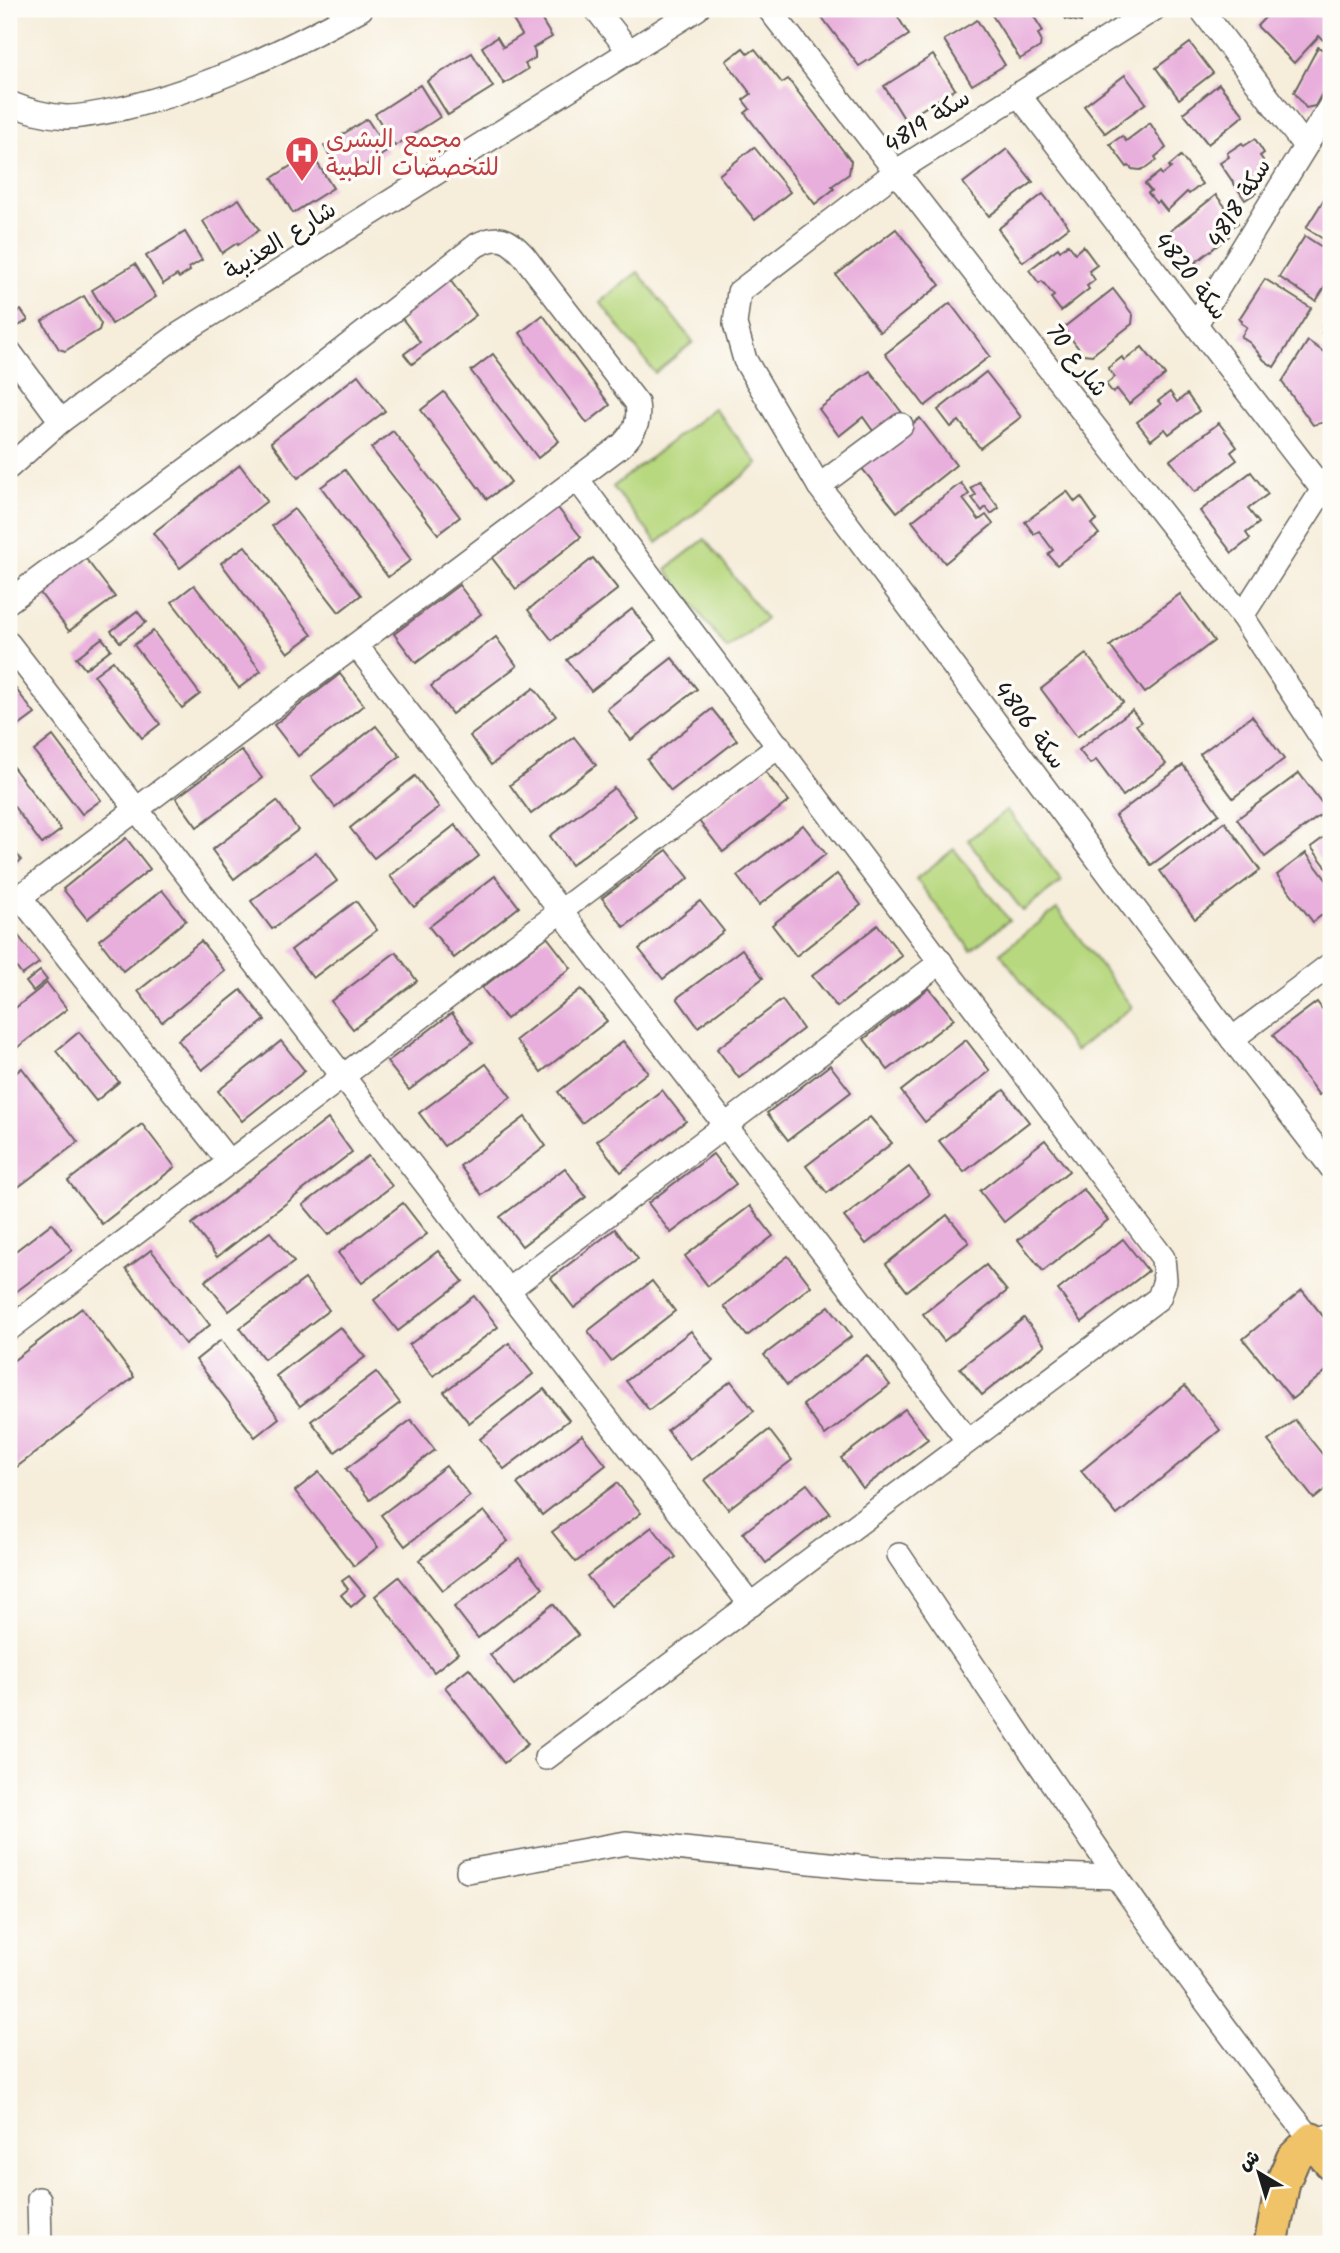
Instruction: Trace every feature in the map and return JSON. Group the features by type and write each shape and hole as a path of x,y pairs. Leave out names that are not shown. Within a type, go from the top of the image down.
{"highway":[{"path":"1270,2244 1283,2182 1293,2160 1325,2146"}],"street":[{"path":"9,103 27,110 66,117 155,101 219,78 287,48 361,9"},
{"path":"596,9 629,52"},
{"name":"شارع العذيبة","path":"9,467 61,421 178,335 697,9"},
{"name":"شارع 70","path":"769,9 1242,616 1331,752"},
{"name":"سكة 4819","path":"739,292 897,171 1154,9"},
{"name":"سكة 4818","path":"1201,9 1305,146"},
{"name":"سكة 4820","path":"1018,94 1195,324 1327,483"},
{"name":"سكة 4818","path":"1195,324 1331,105"},
{"path":"9,601 229,438 477,245 490,239 504,239 524,256 637,403 639,416 636,430 622,446 15,901 229,1162"},
{"name":"سكة 4806","path":"739,292 735,324 746,360 819,486 1232,1039 1331,1167"},
{"path":"9,351 61,421"},
{"path":"819,486 901,425"},
{"path":"547,1758 1158,1298 1166,1280 1163,1258 577,479"},
{"path":"1242,616 1327,483"},
{"path":"9,643 751,1605"},
{"path":"356,645 968,1441"},
{"path":"9,1329 779,747"},
{"path":"508,1290 941,961"},
{"path":"1232,1039 1331,964"},
{"path":"899,1555 1115,1877 1279,2099 1325,2146"},
{"path":"468,1871 626,1843 878,1869 1115,1877"},
{"path":"39,2199 41,2244"}],"green space":[{"path":"638,272 693,342 655,373 600,302"},
{"path":"714,408 758,464 657,543 613,487"},
{"path":"705,539 766,619 727,649 666,569"},
{"path":"1007,810 1062,881 1023,911 968,840"},
{"path":"954,849 1009,920 971,950 916,879"},
{"path":"1057,909 1132,1007 1075,1051 1000,953"}],"building":[{"path":"530,9 535,9 552,37 533,48 535,58 525,64 528,69 504,84 482,47 497,37 503,47 522,35 513,20"},
{"path":"822,9 893,9 909,35 859,66 821,16"},
{"path":"996,9 1029,9 1043,31 1038,34 1041,39 1040,47 1020,59 990,12"},
{"path":"1063,9 1089,9 1088,13 1083,12 1081,22 1066,19 1062,13"},
{"path":"1273,9 1331,9 1331,46 1319,36 1294,63 1257,26"},
{"path":"977,20 1005,65 972,85 944,40"},
{"path":"1190,43 1213,73 1179,99 1156,68"},
{"path":"1318,47 1331,54 1331,77 1315,106 1306,108 1294,92"},
{"path":"743,48 748,54 755,49 782,83 788,79 851,161 849,174 832,186 834,189 815,204 745,113 750,109 743,100 751,94 726,61"},
{"path":"472,53 493,87 448,115 427,81"},
{"path":"933,55 955,89 905,120 884,86"},
{"path":"1125,75 1146,103 1105,133 1084,106"},
{"path":"1219,84 1244,115 1208,144 1183,113"},
{"path":"420,85 440,117 395,146 375,114"},
{"path":"367,119 388,151 344,179 324,146"},
{"path":"1150,123 1166,148 1155,157 1157,160 1146,168 1140,170 1127,167 1110,144 1122,136 1126,141"},
{"path":"1255,139 1264,153 1260,156 1263,160 1259,168 1264,175 1251,185 1256,193 1245,200 1220,163 1229,157 1227,153 1242,143 1244,146"},
{"path":"754,147 790,192 755,220 719,175"},
{"path":"1007,149 1033,182 989,216 963,183"},
{"name":"مجمع البشرى للتخصصّات الطبية","path":"311,153 333,188 293,213 272,178"},
{"path":"1181,156 1202,184 1189,194 1187,192 1167,211 1159,201 1156,203 1145,184 1160,172 1162,175 1171,168 1169,166"},
{"path":"1331,188 1331,244 1306,228"},
{"path":"1043,194 1069,227 1023,262 998,229"},
{"path":"1216,195 1238,223 1226,232 1229,236 1191,266 1170,238 1172,236 1169,232"},
{"path":"239,199 259,230 222,253 203,221"},
{"path":"896,229 940,285 880,332 836,275"},
{"path":"185,232 202,260 179,278 177,275 163,284 146,256"},
{"path":"1305,236 1331,253 1331,277 1316,301 1279,277"},
{"path":"1068,244 1075,253 1083,246 1097,265 1089,271 1095,280 1087,286 1089,289 1061,311 1051,298 1054,296 1029,270 1058,248 1060,251"},
{"path":"135,264 156,297 112,324 92,290"},
{"path":"447,276 476,315 412,364 404,354 420,342 398,313"},
{"path":"1265,279 1311,308 1274,367 1241,337 1247,327 1239,319"},
{"path":"1113,289 1133,315 1132,324 1092,355 1083,354 1063,328"},
{"path":"84,296 101,324 99,330 65,351 59,349 42,321"},
{"path":"950,303 990,356 925,406 885,354"},
{"path":"21,310 28,320 9,332 9,318"},
{"path":"543,315 610,405 587,423 520,333"},
{"path":"1331,318 1331,339 1322,333"},
{"path":"1308,341 1331,357 1331,413 1326,422 1313,425 1282,382"},
{"path":"1142,347 1165,375 1129,404 1117,389 1113,393 1106,384 1115,377 1108,368 1122,357 1124,361"},
{"path":"493,354 559,441 538,458 471,371"},
{"path":"870,371 903,414 876,435 863,417 839,436 819,409"},
{"path":"986,372 1021,417 980,448 959,421 951,427 938,410"},
{"path":"358,375 385,411 298,478 271,442"},
{"path":"444,392 511,482 487,499 421,410"},
{"path":"1170,392 1177,402 1187,394 1199,411 1169,434 1165,429 1151,440 1137,422 1161,404 1158,401"},
{"path":"920,418 956,465 897,512 860,466"},
{"path":"1219,423 1237,447 1231,452 1237,460 1195,492 1170,460"},
{"path":"393,431 460,517 438,534 371,448"},
{"path":"240,465 267,501 180,568 153,533"},
{"path":"345,470 411,560 388,577 321,487"},
{"path":"1251,472 1268,494 1248,509 1259,523 1246,533 1250,539 1232,553 1200,511"},
{"path":"979,482 999,508 991,514 986,507 982,511 972,498 976,495 971,488"},
{"path":"961,483 969,494 963,499 979,520 986,515 993,524 945,563 912,521"},
{"path":"1067,491 1075,502 1081,497 1097,520 1091,524 1099,534 1057,565 1048,554 1053,550 1039,531 1034,534 1025,522"},
{"path":"557,507 581,537 516,589 492,558"},
{"path":"294,509 361,595 339,612 272,526"},
{"path":"245,546 312,635 288,653 221,563"},
{"path":"83,555 115,597 69,631 37,589"},
{"path":"593,558 618,589 552,640 528,610"},
{"path":"194,585 261,671 239,688 172,602"},
{"path":"459,585 481,614 416,663 394,634"},
{"path":"1180,594 1214,641 1145,693 1110,646"},
{"path":"632,609 656,640 591,691 567,660"},
{"path":"137,611 146,622 120,642 111,631"},
{"path":"153,631 200,694 182,708 134,645"},
{"path":"496,637 517,666 452,714 431,686"},
{"path":"102,638 111,649 85,669 76,658"},
{"path":"1086,654 1123,702 1077,737 1041,689"},
{"path":"672,658 697,689 631,740 607,709"},
{"path":"113,661 160,724 142,738 94,675"},
{"path":"340,674 364,705 298,756 274,725"},
{"path":"9,680 35,714 16,728 9,719"},
{"path":"534,688 556,716 491,765 470,736"},
{"path":"712,709 737,740 671,791 647,760"},
{"path":"1132,710 1141,722 1136,725 1166,764 1123,796 1096,760 1090,764 1079,750"},
{"path":"1252,716 1284,759 1233,798 1200,754"},
{"path":"376,726 400,756 335,807 311,777"},
{"path":"53,736 101,800 82,814 34,751"},
{"path":"574,737 596,765 531,814 510,785"},
{"path":"241,750 262,778 197,827 176,798"},
{"path":"1183,765 1219,814 1151,865 1115,816"},
{"path":"13,767 61,830 42,844 9,800 9,770"},
{"path":"764,770 789,801 723,852 699,821"},
{"path":"1299,773 1327,810 1265,857 1237,819"},
{"path":"415,776 439,807 374,858 350,828"},
{"path":"614,788 636,816 571,865 550,836"},
{"path":"277,801 298,830 234,879 212,850"},
{"path":"1225,822 1260,870 1195,919 1160,871"},
{"path":"455,825 479,856 414,907 390,876"},
{"path":"803,825 826,854 759,905 737,876"},
{"path":"1331,832 1331,873 1311,847"},
{"path":"126,838 150,869 87,919 63,889"},
{"path":"9,843 21,860 9,870"},
{"path":"667,850 689,878 624,927 602,898"},
{"path":"316,852 337,881 272,929 251,901"},
{"path":"1306,853 1331,886 1331,908 1313,922 1277,875"},
{"path":"837,874 861,905 796,956 772,925"},
{"path":"495,876 519,907 454,958 429,927"},
{"path":"162,890 186,920 123,971 99,940"},
{"path":"356,901 377,930 313,978 291,950"},
{"path":"700,901 724,931 663,979 639,949"},
{"path":"878,925 902,956 837,1007 812,976"},
{"path":"17,934 39,963 22,975 9,958 9,940"},
{"path":"547,937 571,968 506,1019 482,988"},
{"path":"201,941 225,971 162,1022 138,991"},
{"path":"742,949 763,978 698,1027 677,998"},
{"path":"396,952 417,981 353,1029 331,1001"},
{"path":"40,971 47,980 33,991 26,982"},
{"path":"47,983 67,1009 9,1054 9,1013"},
{"path":"929,988 954,1019 888,1070 864,1039"},
{"path":"581,989 607,1021 541,1072 516,1040"},
{"path":"241,990 265,1020 202,1070 178,1040"},
{"path":"782,1000 803,1029 739,1078 717,1049"},
{"path":"1317,1002 1331,1021 1331,1086 1319,1095 1273,1035"},
{"path":"452,1013 473,1042 409,1090 387,1062"},
{"path":"79,1032 119,1082 96,1101 56,1051"},
{"path":"966,1040 990,1071 925,1122 901,1091"},
{"path":"281,1041 305,1071 242,1121 218,1091"},
{"path":"623,1041 648,1072 582,1123 558,1092"},
{"path":"486,1064 511,1097 444,1146 419,1113"},
{"path":"830,1065 851,1092 788,1140 767,1113"},
{"path":"22,1068 78,1142 9,1194 9,1078"},
{"path":"662,1090 686,1121 621,1172 597,1141"},
{"path":"1004,1090 1029,1122 964,1172 939,1141"},
{"path":"525,1117 546,1146 482,1195 460,1166"},
{"path":"870,1117 892,1143 827,1193 806,1166"},
{"path":"328,1119 352,1152 217,1257 192,1224"},
{"path":"142,1124 175,1167 102,1224 68,1181"},
{"path":"1045,1140 1069,1171 1004,1222 980,1191"},
{"path":"713,1154 736,1184 671,1233 648,1203"},
{"path":"368,1156 392,1186 328,1235 303,1205"},
{"path":"909,1167 930,1194 866,1244 844,1217"},
{"path":"565,1168 586,1197 522,1246 500,1217"},
{"path":"1083,1189 1108,1220 1043,1271 1018,1240"},
{"path":"403,1203 427,1234 362,1283 338,1253"},
{"path":"750,1206 773,1236 708,1286 685,1256"},
{"path":"947,1215 969,1242 907,1291 886,1264"},
{"path":"52,1223 72,1250 9,1297 9,1256"},
{"path":"615,1229 638,1259 574,1308 551,1278"},
{"path":"270,1232 294,1262 229,1311 205,1281"},
{"path":"1123,1239 1148,1271 1082,1322 1058,1290"},
{"path":"151,1250 210,1325 185,1344 126,1269"},
{"path":"438,1251 463,1281 398,1331 374,1300"},
{"path":"788,1256 811,1286 747,1336 724,1306"},
{"path":"986,1265 1007,1291 944,1341 923,1314"},
{"path":"305,1279 329,1310 264,1359 240,1328"},
{"path":"652,1281 675,1311 611,1361 588,1331"},
{"path":"1302,1290 1331,1326 1331,1367 1292,1399 1243,1339"},
{"path":"474,1296 498,1327 433,1376 409,1345"},
{"path":"829,1306 852,1336 787,1385 764,1355"},
{"path":"82,1308 134,1377 9,1473 9,1364"},
{"path":"1024,1318 1045,1345 982,1395 960,1368"},
{"path":"340,1327 365,1357 300,1406 276,1376"},
{"path":"691,1331 713,1361 649,1410 626,1381"},
{"path":"221,1340 279,1418 255,1437 196,1360"},
{"path":"509,1343 533,1374 469,1423 444,1392"},
{"path":"867,1355 890,1385 825,1435 803,1405"},
{"path":"376,1372 400,1403 335,1452 311,1421"},
{"path":"731,1381 754,1411 690,1460 667,1430"},
{"path":"1185,1386 1220,1430 1117,1515 1081,1471"},
{"path":"544,1389 569,1420 504,1469 480,1439"},
{"path":"905,1409 928,1439 863,1488 841,1458"},
{"path":"411,1420 435,1450 370,1500 346,1469"},
{"path":"1295,1420 1331,1465 1331,1485 1314,1499 1268,1441"},
{"path":"769,1430 792,1460 728,1509 705,1480"},
{"path":"582,1435 606,1465 542,1515 517,1484"},
{"path":"446,1466 470,1496 405,1546 381,1515"},
{"path":"319,1472 378,1547 354,1566 295,1491"},
{"path":"617,1483 641,1513 576,1562 552,1532"},
{"path":"807,1484 830,1513 766,1563 743,1533"},
{"path":"484,1511 508,1541 443,1590 419,1560"},
{"path":"652,1527 676,1557 611,1606 587,1576"},
{"path":"519,1558 543,1588 478,1638 454,1607"},
{"path":"349,1576 365,1595 351,1607 341,1595 348,1589 342,1581"},
{"path":"399,1577 458,1653 434,1672 375,1596"},
{"path":"553,1604 578,1635 514,1685 490,1655"},
{"path":"469,1668 528,1744 504,1763 445,1687"}],"place":[{"name":"مجمع البشرى للتخصصّات الطبية","path":"302,183"}]}
